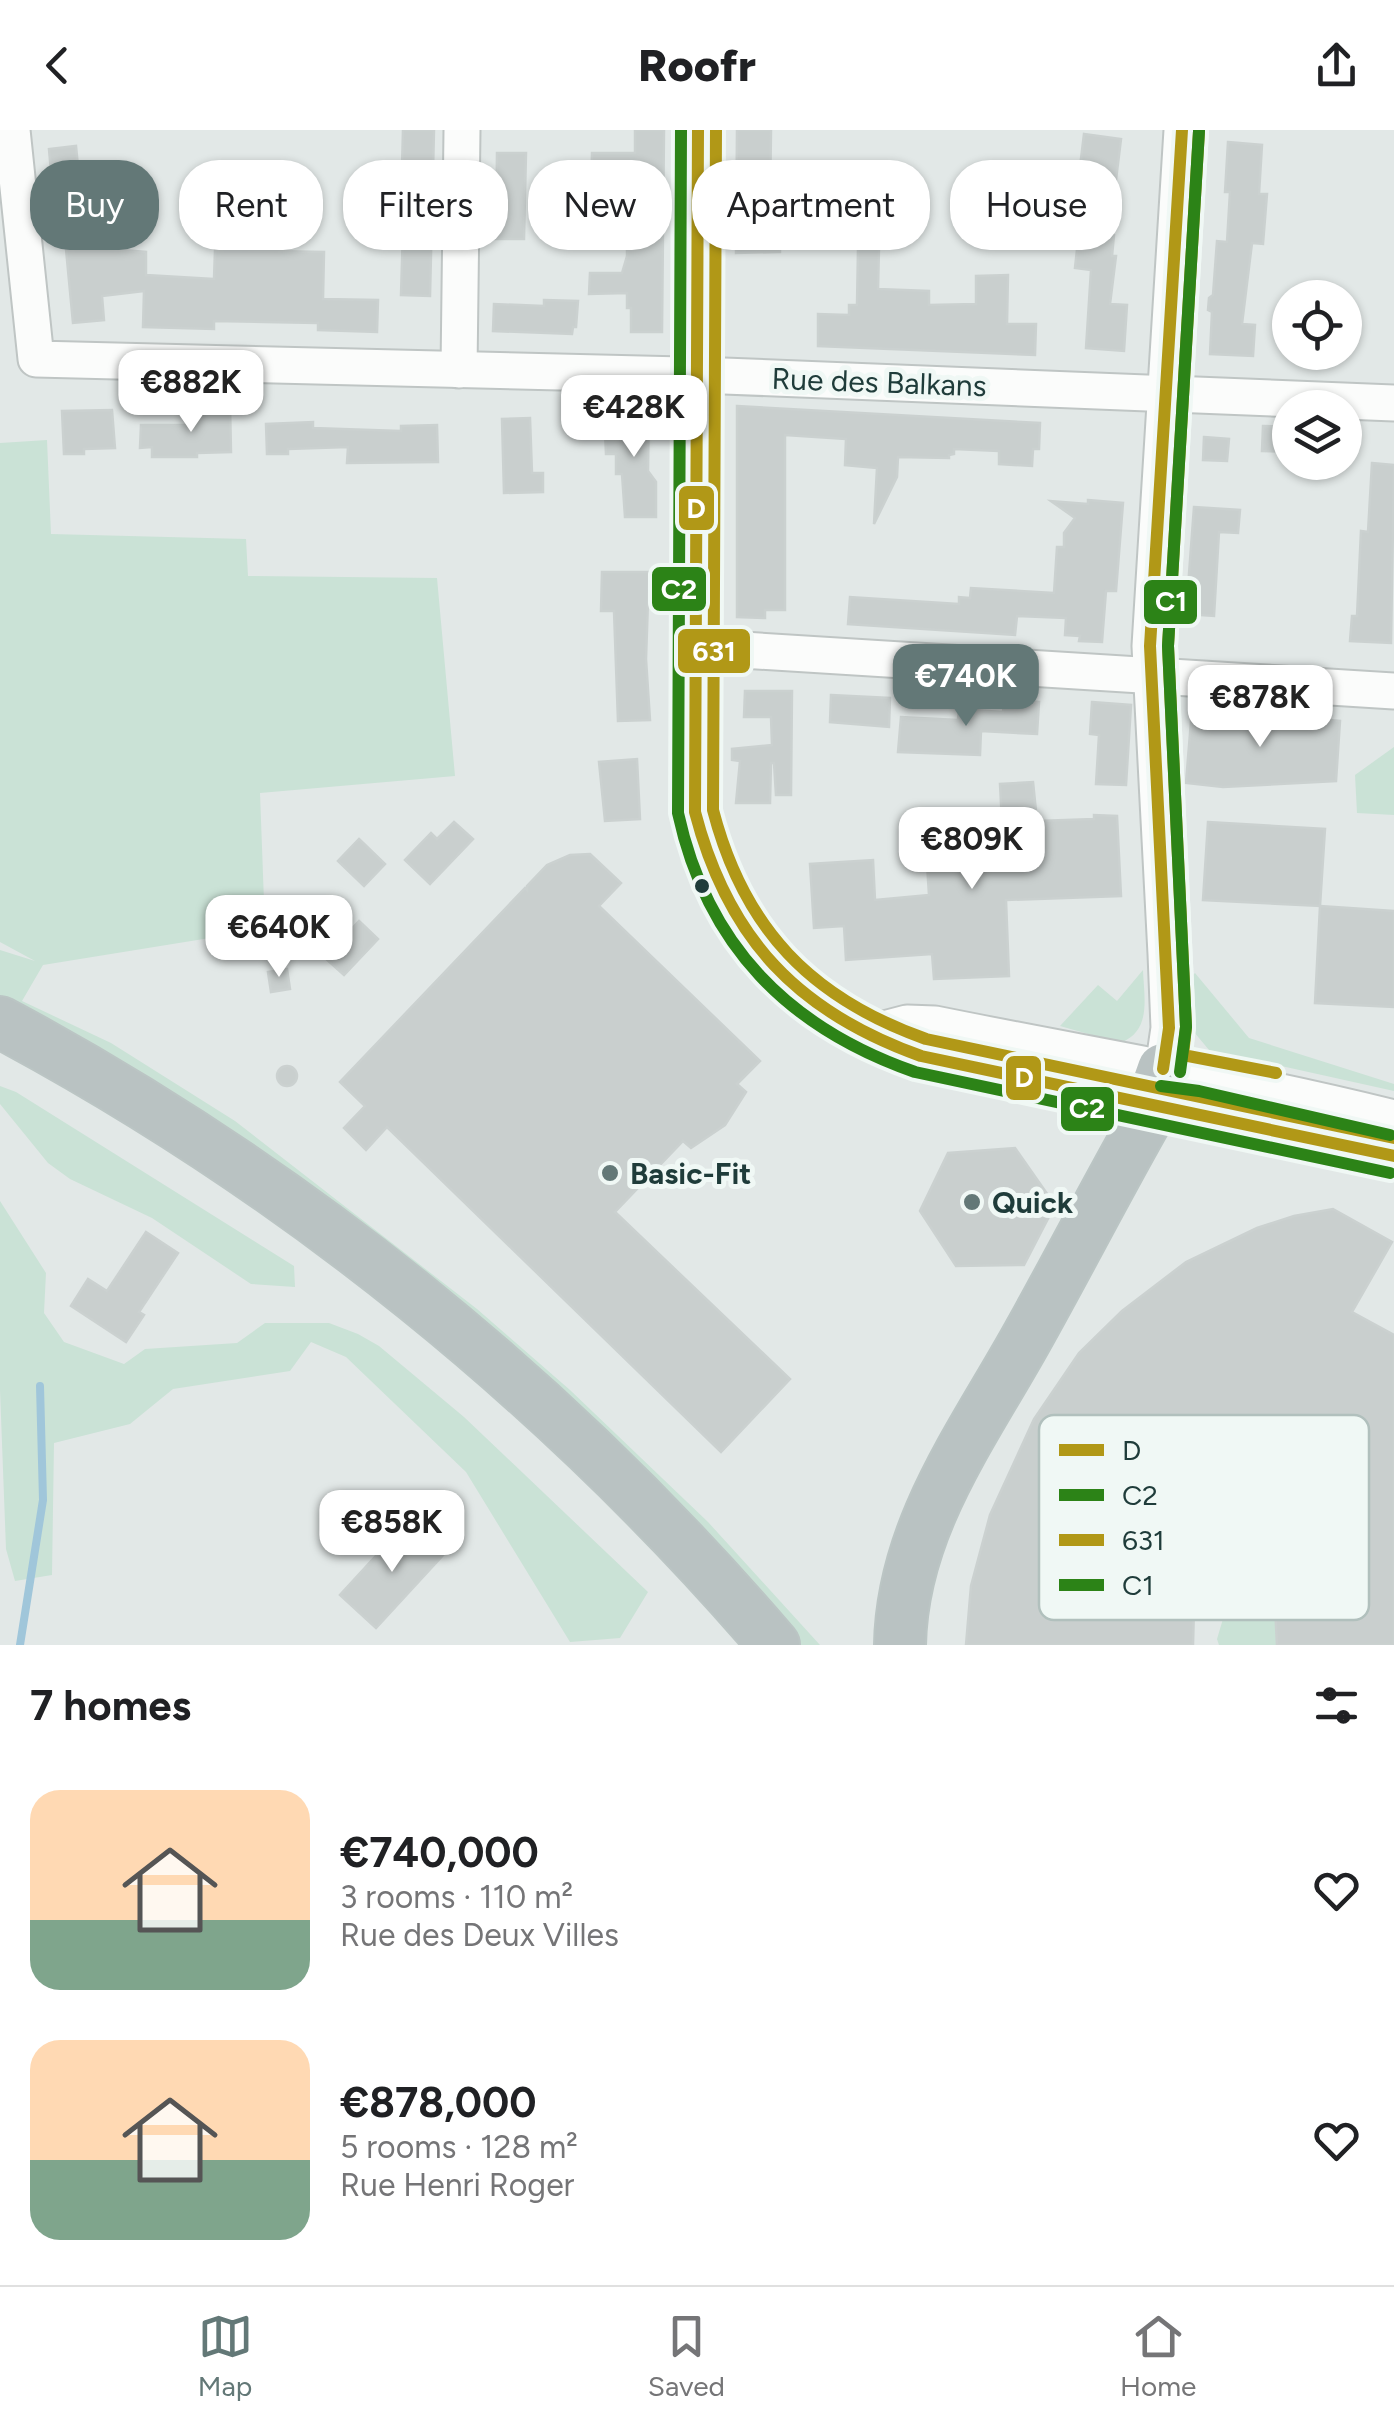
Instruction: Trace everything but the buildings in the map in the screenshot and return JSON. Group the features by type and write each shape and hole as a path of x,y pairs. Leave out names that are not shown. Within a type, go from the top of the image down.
{"highway":[{"path":"0,1022 112,1085 240,1168 357,1251 456,1330 617,1476 774,1645"},
{"path":"0,1059 93,1112 216,1191 373,1304 561,1467 628,1533 730,1645"},
{"path":"900,1645 908,1570 935,1499 1031,1330 1158,1087"}],"street":[{"name":"Rue des Balkans","path":"12,130 36,359 699,375 1394,403"},
{"path":"459,370 462,130"},
{"path":"698,130 694,794 706,852 732,906 762,951 802,992 864,1034 954,1064 1158,1087 1394,1156"},
{"path":"1158,1087 1168,1028 1150,676 1182,130"},
{"path":"695,647 1394,691"},
{"path":"1158,1087 1202,1074 1394,1118"}],"green space":[{"path":"47,440 51,534 246,539 248,576 437,578 455,776 260,793 265,929 43,965 22,1001 111,1043 235,1121 477,1309 570,1390 708,1522 820,1645 794,1645 692,1529 0,1001 0,950 35,961 0,942 0,443"},
{"path":"1394,747 1394,815 1357,813 1355,775"},
{"path":"1143,970 1144,1012 1130,1038 1120,1043 1060,1026 1098,985 1117,1001"},
{"path":"1195,973 1249,1038 1394,1084 1394,1091 1209,1050 1194,1032"},
{"path":"0,1086 16,1092 294,1266 295,1287 251,1284 152,1218 70,1179 48,1163 0,1104"},
{"path":"0,1201 46,1273 44,1313 64,1342 124,1364 145,1349 237,1343 265,1323 329,1323 379,1346 464,1417 648,1592 620,1638 570,1642 466,1472 346,1357 311,1342 290,1371 173,1389 130,1424 54,1443 52,1575 15,1581 6,1549 0,1390"},
{"path":"1223,1620 1277,1620 1277,1645 1219,1645"}],"waterway":[{"path":"20,1645 43,1500 40,1386"}],"transit line":[{"name":"C2","path":"681,130 678,813 691,861 733,942 760,976 792,1006 829,1032 915,1072 1390,1173"},
{"name":"D","path":"698,130 695,812 727,898 749,933 774,965 804,993 838,1017 921,1056 1394,1156"},
{"name":"631","path":"716,130 713,810 726,852 764,924 816,980 849,1003 926,1039 1394,1138"},
{"name":"D","path":"1163,1069 1169,1028 1150,646 1182,130"},
{"name":"631","path":"1199,131 1168,646 1186,1027 1183,1055 1276,1073"},
{"name":"C1","path":"1180,1072 1186,1027 1168,646 1199,131"},
{"name":"C1","path":"1161,1086 1199,1091 1390,1135"}],"place":[{"name":"Basic-Fit","path":"610,1173"},
{"name":"Quick","path":"972,1202"}]}
